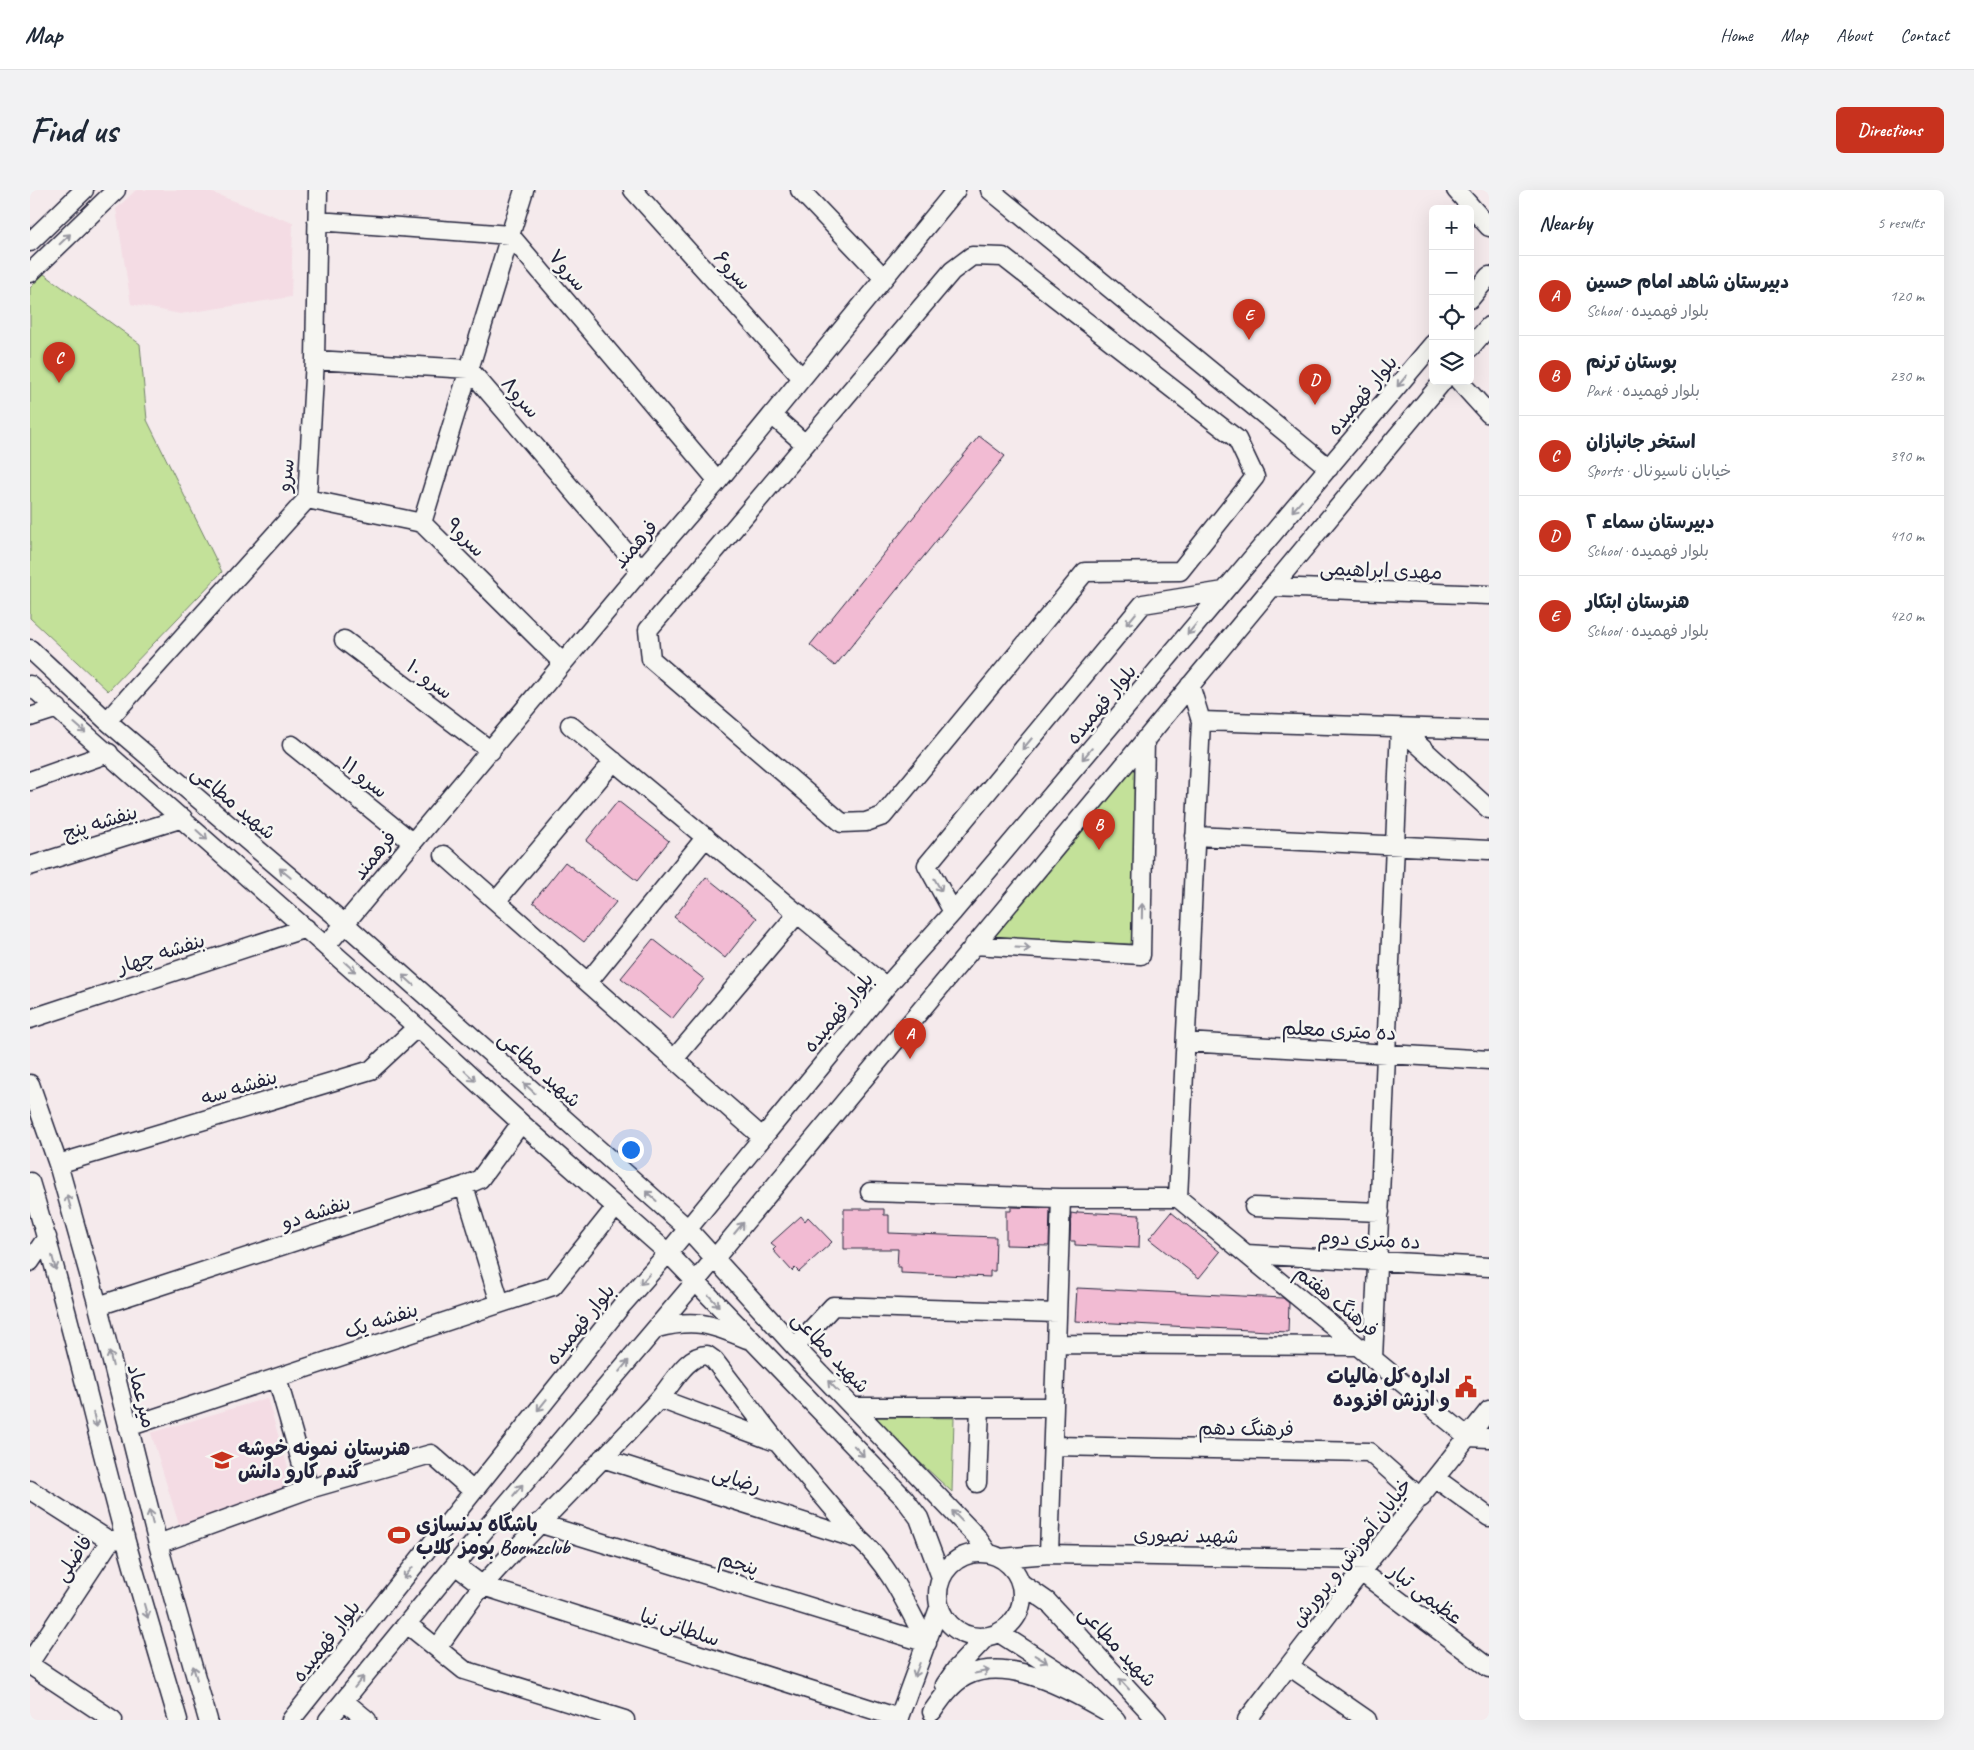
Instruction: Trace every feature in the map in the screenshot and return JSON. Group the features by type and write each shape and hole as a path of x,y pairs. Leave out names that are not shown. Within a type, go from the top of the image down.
{"street":[{"path":"30,242 84,190"},
{"path":"30,273 116,190"},
{"name":"سرو","path":"107,721 307,499 315,360 318,190"},
{"path":"422,523 524,190"},
{"name":"سرو۶","path":"633,190 802,378"},
{"path":"800,190 884,278"},
{"name":"فرهمند","path":"326,946 641,570 718,481 956,190"},
{"path":"990,190 1329,468"},
{"path":"1456,190 1489,227"},
{"path":"318,220 510,236"},
{"name":"سرو۷","path":"510,236 718,481"},
{"path":"972,256 1003,257 1237,439 1256,477 1180,571 1085,572 882,816 866,822 842,823 651,659 648,630 806,444 952,271 972,256"},
{"path":"1473,295 1489,276"},
{"path":"1474,343 1489,326"},
{"name":"بلوار فهمیده","path":"290,1720 622,1305 668,1253 886,987 954,912 1429,349"},
{"path":"315,360 469,369"},
{"name":"سرو۸","path":"469,369 641,570"},
{"path":"328,1720 455,1565 696,1281 1440,385"},
{"path":"1462,385 1489,414"},
{"path":"772,415 806,444"},
{"name":"سرو۹","path":"307,499 422,523 563,663"},
{"name":"مهدی ابراهیمی","path":"1272,587 1489,595"},
{"path":"954,912 927,865 1143,604 1224,591"},
{"name":"سرو ۱۰","path":"344,640 491,751"},
{"name":"شهید مطاعی","path":"30,650 107,721 345,924 687,1228 795,1347 995,1555"},
{"path":"30,684 417,1026 521,1123 668,1253 904,1498 919,1518 941,1577"},
{"path":"870,1192 1061,1198 1178,1198 1200,721 1190,685"},
{"path":"30,718 58,708"},
{"path":"1200,721 1489,730"},
{"path":"570,725 886,987"},
{"path":"1400,728 1489,809"},
{"path":"1374,1359 1400,728"},
{"path":"974,945 1141,955 1145,739"},
{"name":"۱۱ سرو","path":"292,745 412,842"},
{"path":"30,781 109,753"},
{"path":"497,900 614,761"},
{"name":"بنفشه پنج","path":"30,866 183,818"},
{"path":"1195,836 1489,850"},
{"path":"588,982 706,837"},
{"path":"444,856 497,900 762,1137"},
{"path":"674,1059 798,913"},
{"name":"بنفشه چهار","path":"30,1019 306,928"},
{"name":"بنفشه سه","path":"58,1164 371,1070 417,1026"},
{"name":"ده متری معلم","path":"1186,1042 1489,1060"},
{"name":"میرعماد","path":"30,1084 58,1164 98,1306 166,1575 208,1720"},
{"name":"بنفشه دو","path":"98,1306 464,1186 480,1179 521,1123"},
{"path":"30,1182 84,1372 117,1539 139,1584 178,1720"},
{"path":"464,1186 500,1303"},
{"path":"1049,1554 1061,1198"},
{"name":"فرهنگ هفتم","path":"1178,1198 1468,1437"},
{"path":"1254,1207 1380,1212"},
{"name":"بنفشه یک","path":"128,1427 553,1286 615,1208"},
{"path":"30,1262 47,1238"},
{"name":"ده متری دوم","path":"1246,1254 1489,1267"},
{"path":"795,1347 833,1306 1057,1313"},
{"path":"646,1340 657,1328 688,1322 715,1326 752,1341"},
{"path":"1056,1344 1358,1346"},
{"path":"438,1648 482,1586 538,1523 660,1399 691,1361 699,1355 707,1355 714,1360 777,1442 860,1540 874,1553 887,1571 927,1643"},
{"path":"277,1378 309,1489"},
{"path":"660,1399 777,1442"},
{"path":"854,1407 1054,1407"},
{"path":"977,1483 980,1407"},
{"name":"خیابان آموزش و پرورش","path":"1247,1720 1365,1566 1421,1498 1489,1410"},
{"path":"1468,1437 1489,1438"},
{"name":"فرهنگ دهم","path":"1052,1446 1369,1452 1421,1498"},
{"path":"158,1544 309,1489 431,1454 473,1491"},
{"name":"رضایی","path":"602,1458 860,1540"},
{"path":"1435,1478 1489,1517"},
{"path":"30,1490 117,1539"},
{"name":"پنجم","path":"538,1523 927,1643"},
{"name":"فاضلی","path":"30,1663 117,1539"},
{"path":"931,1716 939,1695 956,1669 992,1635 1011,1624 1019,1613 1023,1599 1022,1584 1018,1574 1011,1565 995,1555 971,1553 956,1560 941,1577 938,1592 940,1608 946,1621 957,1631 971,1636 992,1635 1064,1674 1111,1716"},
{"name":"شهید نصوری","path":"995,1555 1049,1554 1365,1566"},
{"name":"سلطانی نیا","path":"455,1565 482,1586 898,1719"},
{"name":"عظیمی تبار","path":"1365,1566 1489,1668"},
{"path":"139,1584 166,1575"},
{"name":"شهید مطاعی","path":"1022,1584 1048,1602 1157,1720"},
{"path":"898,1719 940,1608"},
{"path":"407,1624 464,1670 625,1720"},
{"path":"30,1663 113,1720"},
{"path":"1289,1666 1367,1720"},
{"path":"931,1716 944,1695 964,1676 981,1670 995,1670 1025,1674 1065,1689 1111,1716"},
{"path":"344,1701 367,1720"}],"shaded area":[{"path":"136,190 205,190 293,223 291,297 180,314 131,304 116,209"},
{"name":"هنرستان نمونه خوشه گندم کارو دانش","path":"267,1398 294,1487 179,1525 151,1433"}],"green space":[{"path":"44,274 140,344 147,420 222,572 108,691 30,618 30,288"},
{"path":"1136,761 1132,944 990,938"},
{"path":"871,1417 954,1418 952,1492"}],"building":[{"path":"979,436 1005,456 835,666 810,645"},
{"path":"618,801 669,841 637,881 586,841"},
{"path":"565,862 616,902 584,942 533,902"},
{"path":"706,877 757,918 725,958 674,917"},
{"path":"653,939 704,979 672,1019 621,978"},
{"path":"1011,1207 1050,1208 1049,1246 1006,1245 1006,1211 1011,1211"},
{"path":"844,1209 884,1209 884,1215 889,1215 889,1233 996,1237 995,1271 990,1271 990,1277 901,1273 901,1267 897,1267 898,1249 844,1249"},
{"path":"1077,1212 1140,1215 1139,1248 1075,1245 1075,1241 1070,1241 1071,1213 1077,1214"},
{"path":"1171,1212 1220,1252 1199,1278 1149,1239"},
{"path":"801,1216 805,1221 808,1217 832,1242 799,1272 795,1268 792,1271 773,1250 776,1247 771,1243"},
{"path":"1077,1288 1283,1298 1289,1303 1288,1332 1075,1321"}],"place":[{"name":"هنرستان ابتکار","path":"1249,340"},
{"name":"استخر جانبازان","path":"59,383"},
{"name":"دبیرستان سماء ٢","path":"1315,405"},
{"name":"بوستان ترنم","path":"1099,850"},
{"name":"دبیرستان شاهد امام حسین","path":"910,1059"},
{"name":"اداره کل مالیات و ارزش افزوده","path":"1466,1387"},
{"name":"هنرستان نمونه خوشه گندم کارو دانش","path":"222,1460"},
{"name":"باشگاه بدنسازی بومز کلاب Boomzclub","path":"399,1535"}]}
